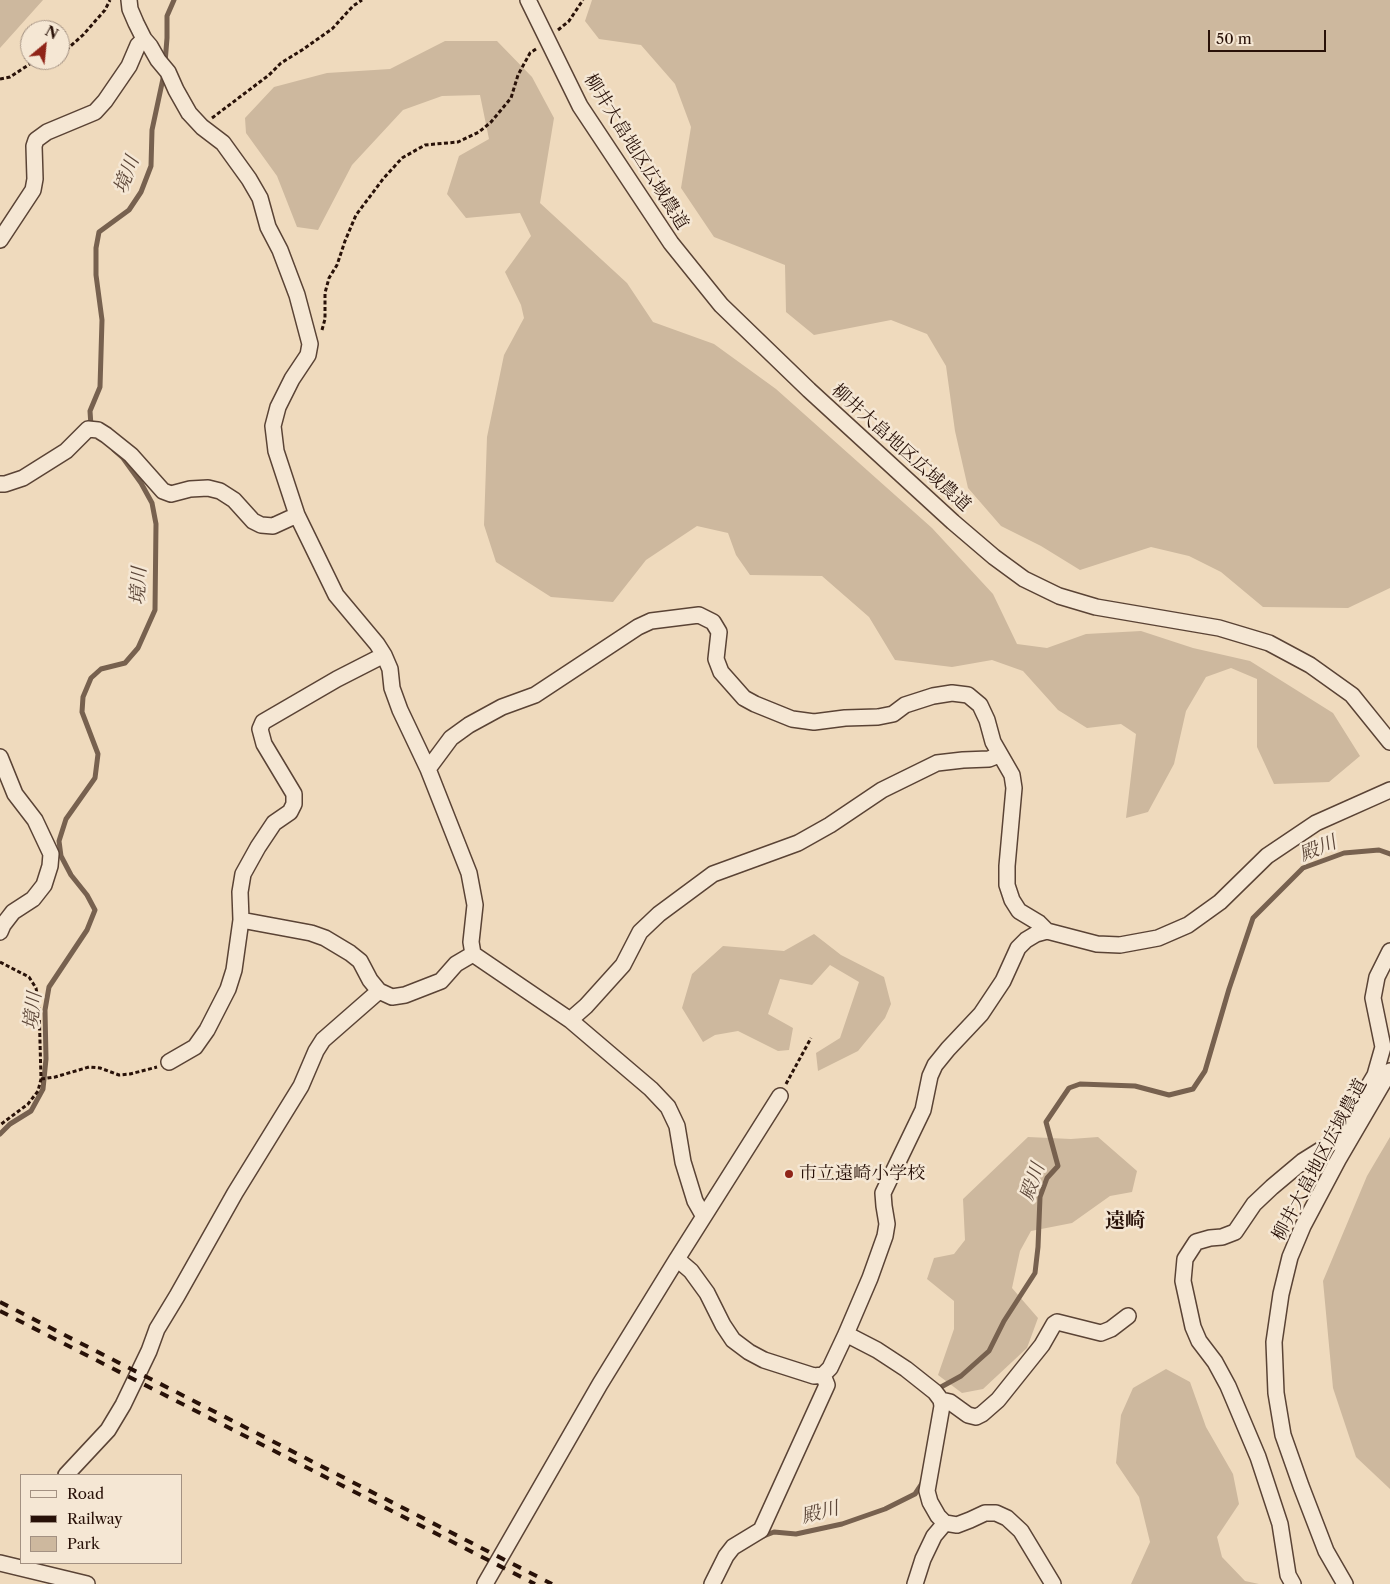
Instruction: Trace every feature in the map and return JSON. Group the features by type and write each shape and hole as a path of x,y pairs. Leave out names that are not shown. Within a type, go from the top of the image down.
{"street":[{"path":"129,0 130,9 144,39 168,72 189,113 202,127 223,143 260,198 268,227 280,250 297,296 310,344 308,355 292,379 278,407 273,426 276,451 297,515 336,595 384,655 390,669 392,688 400,710 428,768 469,873 475,905 471,942 473,954 570,1020 651,1089 668,1107 677,1126 684,1162 695,1201 703,1216"},
{"name":"柳井大畠地区広域農道","path":"528,0 586,114 671,243 721,305 953,522 994,557 1024,579 1059,596 1096,607 1219,628 1269,643 1310,665 1352,695 1390,742"},
{"path":"0,240 33,190 35,179 34,146 36,140 47,132 95,112 105,102 129,66 138,45 144,39"},
{"path":"0,484 24,478 66,451 88,429 98,430 131,455 163,491 171,494 190,489 208,488 220,491 234,500 253,521 261,525 273,526 297,515"},
{"path":"428,768 451,738 469,725 502,707 534,695 638,627 651,621 699,615 713,622 719,632 716,659 721,672 744,698 792,719 814,722 845,718 878,717 893,714 905,705 933,696 952,693 968,695 980,705 987,720 993,742 1012,775 1014,788 1007,885 1012,900 1019,911 1039,923 1047,931"},
{"path":"169,1062 195,1047 216,1014 228,989 234,970 241,920 240,892 243,874 274,824 290,812 294,804 294,794 264,744 260,730 263,722 384,655"},
{"path":"570,1020 586,1006 623,965 640,932 659,914 713,874 798,843 830,825 882,790 937,763 989,759 1000,755"},
{"path":"0,757 15,794 35,820 51,854 50,866 44,885 33,899 13,912 0,932"},
{"path":"677,1259 692,1271 707,1293 733,1340 764,1360 814,1376 822,1375 830,1368 870,1278 885,1236 887,1224 883,1193 923,1110 930,1076 935,1065 981,1014 1003,981 1018,948 1036,934 1047,931 1097,944 1120,945 1158,938 1188,925 1220,902 1267,856 1316,823 1388,795"},
{"path":"241,920 310,933 325,938 360,961 370,980 379,990 392,997 405,995 441,981 456,964 473,954"},
{"path":"1292,1584 1288,1575 1280,1524 1258,1457 1216,1362 1199,1341 1193,1327 1183,1281 1185,1259 1196,1242 1222,1237 1235,1232 1254,1204 1272,1186 1303,1161 1335,1141 1375,1075 1383,1047 1373,998 1378,977 1390,951"},
{"path":"67,1474 108,1430 123,1405 149,1351 157,1329 235,1193 301,1086 316,1051 323,1040 379,990"},
{"name":"柳井大畠地区広域農道","path":"1345,1584 1326,1551 1300,1486 1283,1435 1276,1393 1274,1342 1281,1294 1290,1258 1300,1234 1338,1160 1390,1071"},
{"path":"485,1584 600,1384 703,1216 780,1096"},
{"path":"941,1400 950,1402 968,1415 976,1417 982,1414 1003,1394 1042,1345 1057,1322 1100,1334 1111,1329 1128,1316"},
{"path":"846,1334 877,1350 906,1369 936,1392 941,1400 942,1406 927,1491 930,1502 938,1516 945,1523 957,1525 985,1512 996,1513 1007,1518 1021,1531 1053,1584"},
{"path":"712,1584 726,1556 733,1547 761,1530 828,1386 822,1375"},
{"path":"914,1584 934,1536 945,1523"},
{"path":"0,1563 29,1566 88,1584"}],"path":[{"path":"70,46 105,10 110,0"},
{"path":"202,127 269,75 281,63 332,28 353,6 362,0"},
{"path":"310,344 319,337 322,331 325,293 329,278 337,265 356,214 382,178 402,158 425,145 458,142 479,132 491,122 511,98 518,75 530,53 569,21 583,0"},
{"path":"0,79 10,77 21,70"},
{"path":"0,962 29,977 36,988 40,1004 41,1079 38,1091 28,1104 0,1126"},
{"path":"780,1096 812,1038"},
{"path":"41,1079 89,1067 100,1068 119,1075 130,1074 158,1067 169,1062"}],"green space":[{"path":"0,0 43,0 25,20 20,20 20,26 0,48"},
{"path":"592,0 1390,0 1390,588 1348,608 1263,607 1221,572 1189,556 1151,547 1080,570 1041,546 1001,526 968,488 955,431 946,366 927,334 891,320 814,335 786,312 785,265 714,237 681,188 691,127 675,84 641,45 599,39 585,21"},
{"path":"445,41 497,41 532,77 554,118 540,203 627,283 653,322 714,344 776,389 932,528 993,594 1017,644 1047,648 1086,634 1141,631 1193,648 1250,661 1333,713 1360,756 1329,782 1274,784 1257,747 1257,679 1231,668 1206,677 1186,711 1174,764 1148,812 1126,818 1136,734 1121,724 1087,728 1058,710 1023,671 992,660 952,667 895,660 869,617 822,576 750,575 736,555 728,533 697,526 646,560 613,602 551,597 496,562 484,525 487,437 504,355 524,318 521,305 505,272 531,236 520,213 466,218 447,194 459,156 489,139 480,95 442,96 403,110 352,165 318,230 297,227 277,176 246,133 245,118 274,87 327,73 390,69"},
{"path":"814,934 841,955 884,977 891,1004 885,1018 858,1051 818,1071 816,1053 840,1038 859,982 830,965 812,985 780,979 768,1014 793,1028 789,1050 778,1051 738,1031 715,1035 703,1042 682,1008 692,974 723,946 784,951"},
{"path":"1028,1137 1071,1139 1098,1137 1137,1171 1132,1192 1110,1196 1072,1223 1031,1231 1020,1251 1012,1288 1038,1318 1027,1348 983,1389 962,1393 938,1375 954,1329 954,1301 927,1279 934,1258 954,1254 965,1240 963,1199"},
{"path":"1390,1137 1390,1489 1356,1457 1333,1388 1323,1281 1367,1176"},
{"path":"1166,1369 1190,1382 1206,1427 1233,1474 1239,1504 1217,1537 1222,1557 1245,1581 1259,1584 1131,1584 1150,1542 1139,1497 1116,1463 1121,1415 1133,1388"}],"waterway":[{"name":"境川","path":"165,63 167,16 174,0"},
{"name":"境川","path":"92,428 90,411 100,387 102,320 96,275 96,248 99,232 129,210 141,192 151,166 152,130 164,74"},
{"name":"境川","path":"0,1134 10,1124 31,1111 43,1089 46,1059 45,1010 49,987 87,930 95,910 87,895 71,875 61,856 59,841 66,819 95,778 98,754 82,712 83,697 91,678 101,669 125,663 138,648 155,610 156,524 152,503 141,483 123,458 114,450"},
{"name":"殿川","path":"938,1393 941,1387 961,1376 989,1351 1004,1321 1035,1273 1040,1197 1047,1178 1058,1166 1046,1122 1069,1088 1080,1084 1135,1086 1169,1095 1193,1089 1205,1071 1229,989 1253,918 1303,868 1344,853 1379,850 1390,854"},
{"name":"殿川","path":"761,1537 774,1532 796,1534 842,1524 885,1509 915,1494 923,1482"}],"railway":[{"path":"0,1302 552,1584"},
{"path":"0,1311 535,1584"}],"place":[{"name":"市立遠崎小学校","path":"789,1174"}],"district":[{"name":"遠崎","path":"1125,1221"}]}
